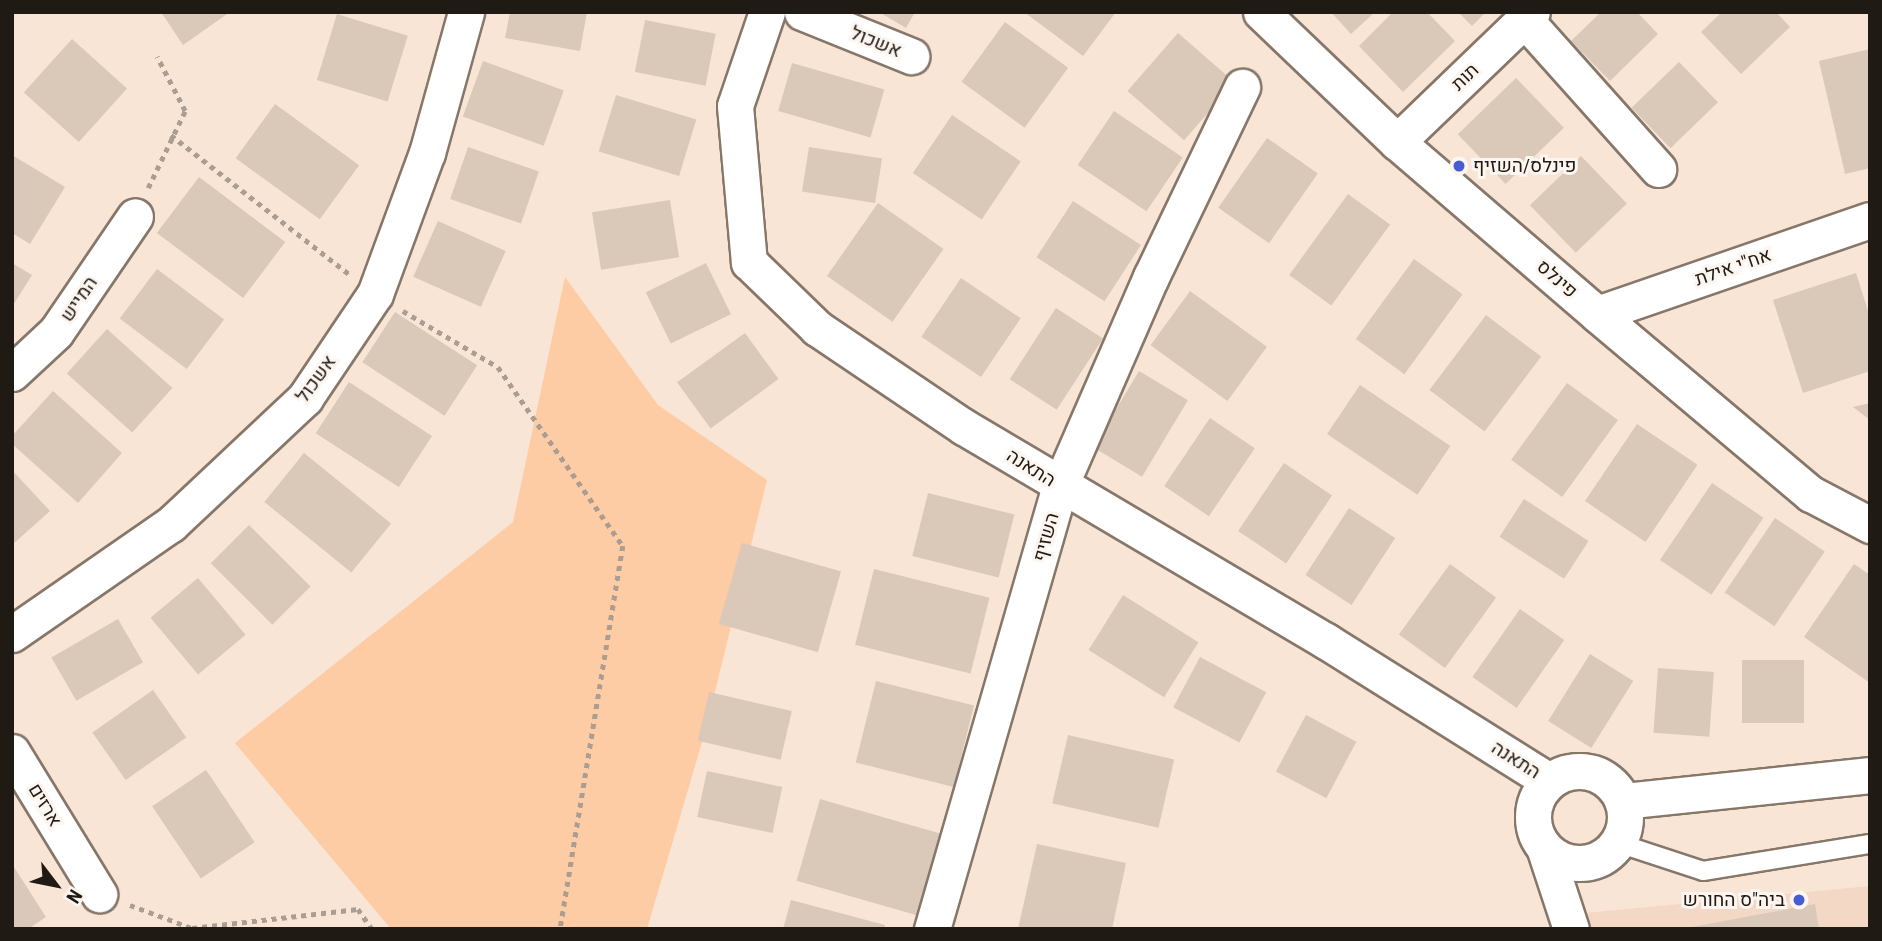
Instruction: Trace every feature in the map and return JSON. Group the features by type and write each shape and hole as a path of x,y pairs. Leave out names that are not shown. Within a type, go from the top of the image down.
{"street":[{"name":"אשכול","path":"12,634 181,515 305,398 375,294 427,153 466,12"},
{"name":"התאנה","path":"766,12 735,106 749,262 817,328 1060,486 1326,641 1549,781"},
{"name":"אשכול","path":"802,12 911,56"},
{"name":"פינלס","path":"1261,12 1397,142 1597,314 1811,494 1870,525"},
{"name":"תות","path":"1397,142 1528,16"},
{"path":"1528,16 1658,169"},
{"name":"השזיף","path":"932,929 1060,486 1151,278 1242,87"},
{"name":"המייש","path":"12,373 57,332 135,216"},
{"name":"אח\"י אילת","path":"1597,314 1870,220"},
{"name":"ארזים","path":"12,752 99,894"},
{"path":"1545,850 1569,863 1583,864 1608,853 1618,843 1624,830 1623,801 1597,774 1572,771 1549,781 1539,793 1532,822 1545,850 1571,929"},
{"path":"1623,801 1870,775"}],"lane":[{"path":"1618,843 1703,871 1870,844"}],"path":[{"path":"135,216 171,135 185,111 157,57"},
{"path":"171,135 375,294 498,367 623,546 560,929"},
{"path":"99,894 191,928 358,909 372,929"}],"shaded area":[{"path":"565,277 658,405 767,480 705,732 647,929 391,929 235,743 513,522"},
{"name":"ביה\"ס החורש","path":"1870,886 1870,929 1592,929 1585,913"}],"building":[{"path":"161,12 230,12 183,45"},
{"path":"510,12 587,12 580,51 505,38"},
{"path":"879,12 915,12 906,28"},
{"path":"1024,12 1116,12 1083,56"},
{"path":"1331,12 1375,12 1351,34"},
{"path":"1393,12 1427,12 1455,41 1403,92 1359,46"},
{"path":"1458,12 1486,12 1472,26"},
{"path":"1601,12 1637,12 1658,34 1610,81 1571,41"},
{"path":"1722,12 1776,12 1790,27 1741,74 1701,32"},
{"path":"337,14 408,36 388,102 317,80"},
{"path":"645,20 716,34 706,86 635,72"},
{"path":"1005,22 1068,68 1025,128 962,82"},
{"path":"1178,33 1235,82 1184,140 1127,91"},
{"path":"72,39 127,89 79,142 24,93"},
{"path":"1870,49 1870,168 1845,174 1819,61"},
{"path":"483,61 564,90 544,146 463,116"},
{"path":"1679,62 1718,102 1670,148 1632,108"},
{"path":"792,63 884,89 870,138 778,111"},
{"path":"1516,78 1564,128 1506,184 1458,134"},
{"path":"616,95 696,120 679,176 599,151"},
{"path":"275,104 359,165 320,219 236,158"},
{"path":"1114,111 1183,157 1146,211 1078,165"},
{"path":"952,115 1021,161 982,219 913,173"},
{"path":"1267,138 1318,174 1269,243 1218,208"},
{"path":"468,147 539,171 521,223 450,199"},
{"path":"809,147 882,159 875,203 802,191"},
{"path":"12,155 65,187 30,244 12,233"},
{"path":"1581,156 1627,203 1576,253 1530,205"},
{"path":"199,177 285,242 243,298 157,233"},
{"path":"1348,194 1390,225 1331,305 1289,275"},
{"path":"670,200 679,257 601,270 592,212"},
{"path":"1073,201 1141,245 1104,301 1037,257"},
{"path":"878,203 944,249 892,322 827,276"},
{"path":"438,221 506,251 481,307 413,277"},
{"path":"1414,259 1463,294 1404,374 1356,339"},
{"path":"12,263 32,275 12,307"},
{"path":"706,263 731,314 671,344 646,292"},
{"path":"157,269 224,320 187,369 120,319"},
{"path":"1856,273 1870,317 1870,371 1803,393 1773,300"},
{"path":"961,278 1021,318 981,377 921,337"},
{"path":"1190,291 1267,347 1227,401 1151,345"},
{"path":"1056,308 1103,338 1057,410 1010,379"},
{"path":"395,312 477,365 445,416 362,362"},
{"path":"1486,315 1541,357 1485,432 1429,390"},
{"path":"107,329 172,388 132,432 67,374"},
{"path":"745,333 779,379 711,428 677,382"},
{"path":"1139,371 1188,400 1142,477 1093,447"},
{"path":"349,382 432,436 399,487 316,433"},
{"path":"1567,383 1618,420 1562,497 1511,460"},
{"path":"1360,385 1450,446 1417,495 1327,434"},
{"path":"53,391 122,453 78,503 12,444 12,436"},
{"path":"1870,403 1870,420 1853,407"},
{"path":"1210,418 1255,448 1209,516 1164,486"},
{"path":"1637,424 1698,465 1646,542 1585,501"},
{"path":"304,453 391,523 351,572 264,502"},
{"path":"1284,463 1332,495 1286,563 1238,531"},
{"path":"12,470 50,511 12,545"},
{"path":"1712,483 1763,518 1711,595 1660,560"},
{"path":"928,493 1014,515 999,578 912,556"},
{"path":"1524,499 1589,541 1564,579 1499,537"},
{"path":"1349,508 1395,538 1352,605 1305,575"},
{"path":"1775,518 1825,552 1774,626 1725,593"},
{"path":"249,525 311,587 272,625 211,563"},
{"path":"742,543 841,571 818,652 719,624"},
{"path":"1450,564 1496,598 1445,668 1399,634"},
{"path":"1854,564 1870,575 1870,683 1804,637"},
{"path":"874,569 989,598 971,673 855,645"},
{"path":"198,578 246,635 198,675 151,618"},
{"path":"1123,595 1198,642 1164,697 1089,650"},
{"path":"1520,609 1564,640 1517,708 1472,677"},
{"path":"118,619 143,662 76,701 51,658"},
{"path":"1590,654 1633,681 1591,748 1548,721"},
{"path":"1200,657 1266,692 1239,743 1173,707"},
{"path":"1742,660 1804,660 1804,723 1742,723"},
{"path":"1658,668 1714,672 1709,737 1653,733"},
{"path":"876,681 974,705 954,787 856,763"},
{"path":"153,690 186,738 126,780 92,732"},
{"path":"709,692 792,711 781,760 698,741"},
{"path":"1306,715 1356,742 1326,798 1276,772"},
{"path":"1068,735 1174,760 1158,828 1052,803"},
{"path":"206,770 255,842 201,878 152,806"},
{"path":"707,771 782,787 773,833 697,817"},
{"path":"820,799 940,833 917,915 797,881"},
{"path":"1037,844 1126,863 1112,929 1018,929"},
{"path":"12,864 46,917 28,929 12,929"},
{"path":"791,900 885,925 884,929 783,929"},
{"path":"1815,904 1819,929 1692,929 1692,927"}],"place":[{"name":"פינלס/השזיף","path":"1459,166"},
{"name":"ביה\"ס החורש","path":"1799,900"}]}
